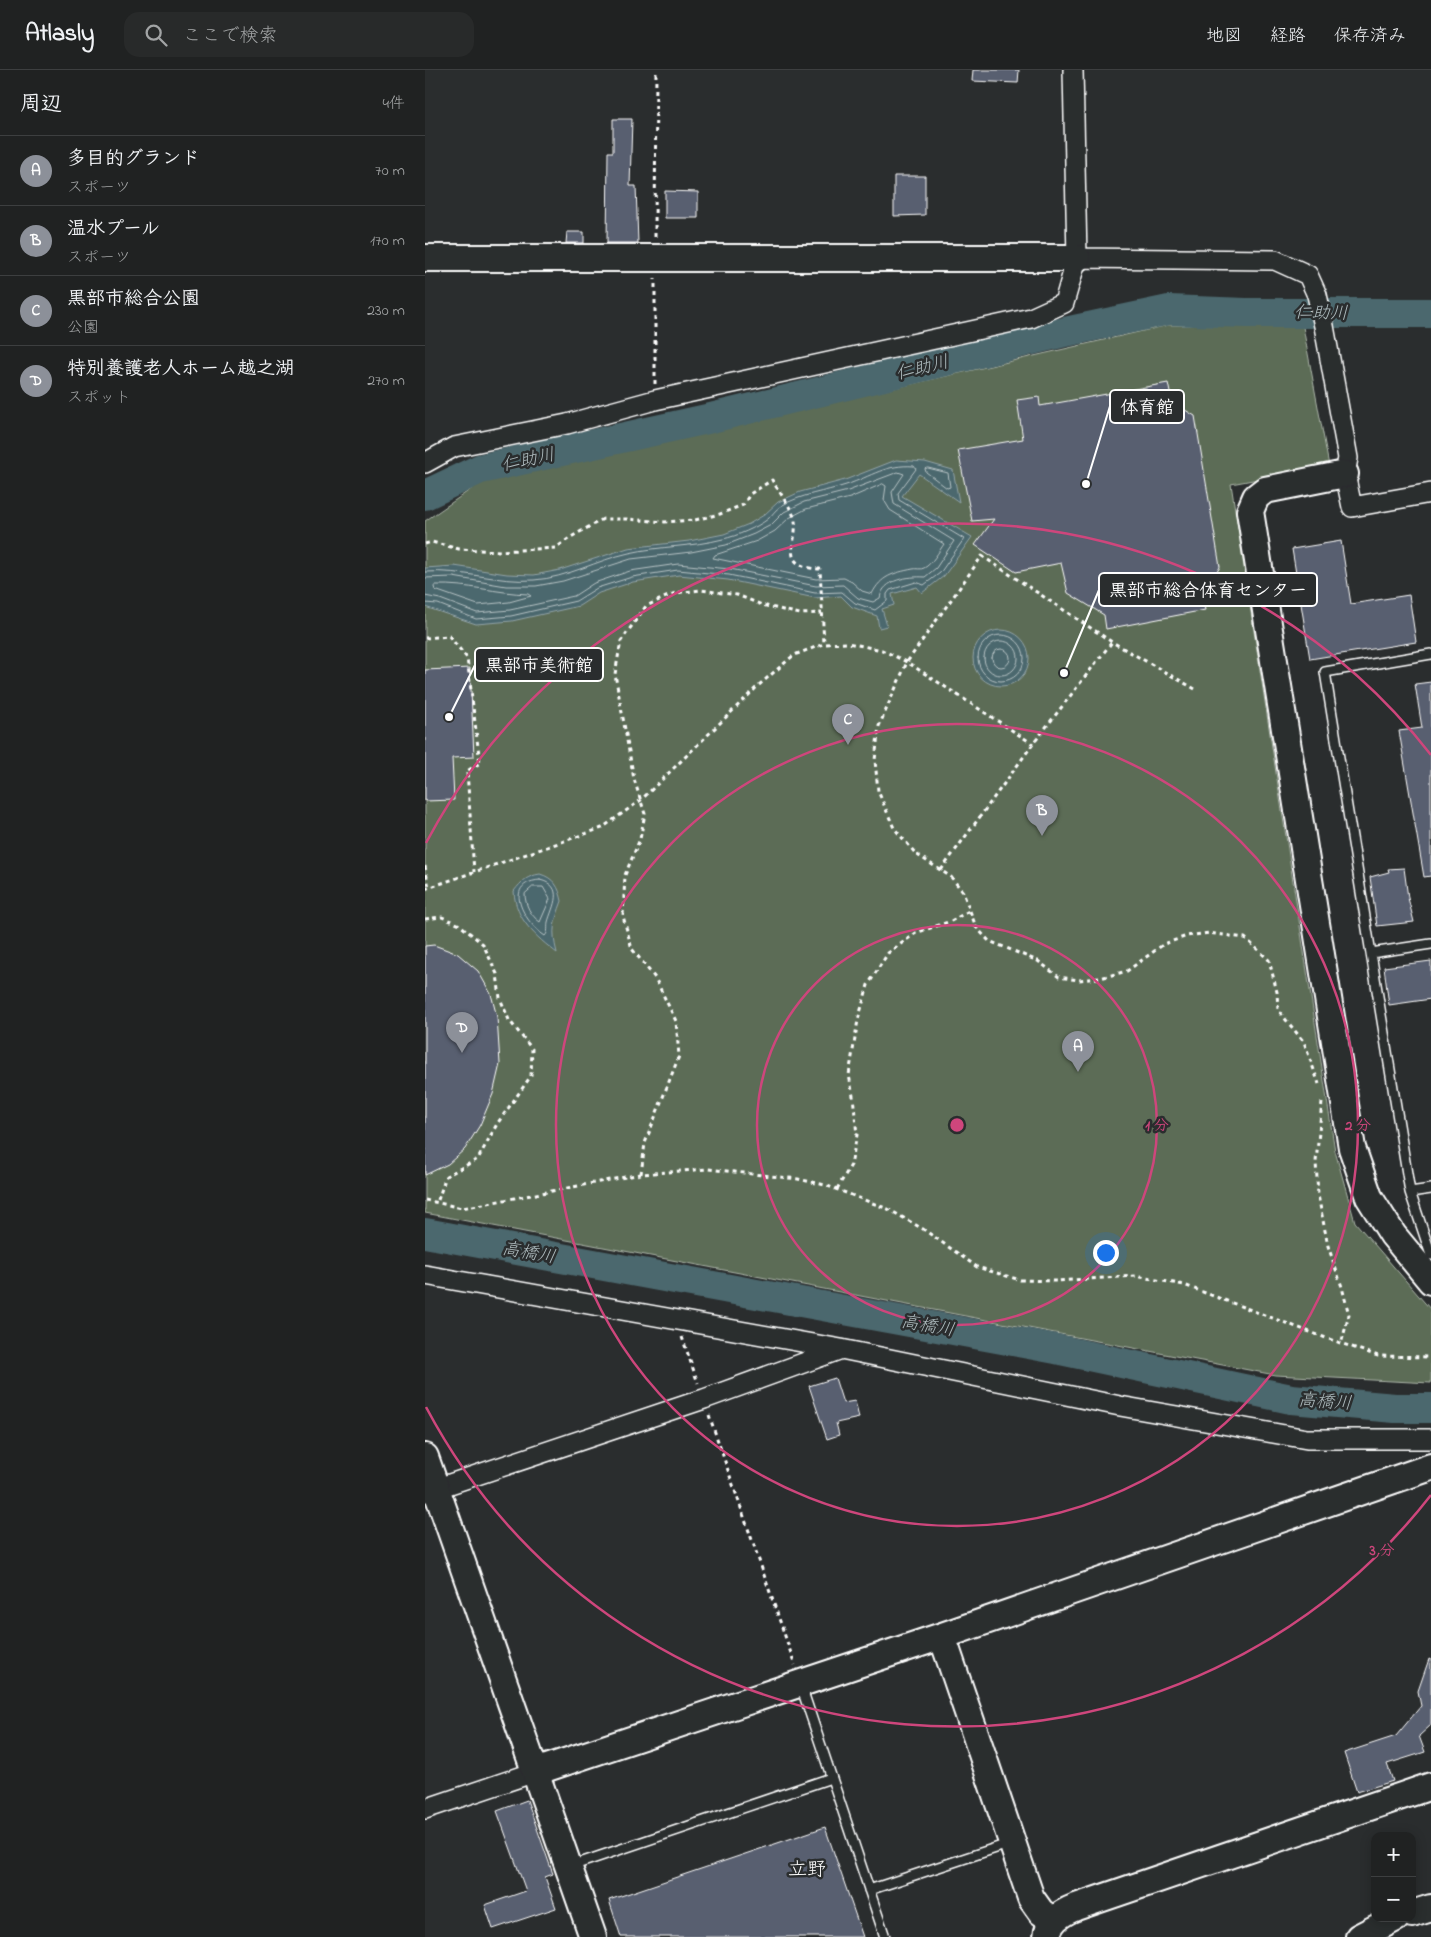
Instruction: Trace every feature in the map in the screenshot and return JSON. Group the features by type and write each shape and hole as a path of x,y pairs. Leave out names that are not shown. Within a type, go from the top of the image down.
{"street":[{"path":"425,464 454,447 567,424 655,400 1031,318 1064,303 1077,258 1073,70"},
{"path":"425,258 655,257 1275,260 1308,275 1317,295 1325,326 1348,458 1345,474 1352,506 1431,493"},
{"path":"1345,474 1265,490 1256,497 1250,511 1352,1148 1369,1197 1393,1235 1429,1267"},
{"path":"425,1276 841,1349 1120,1406 1307,1439 1431,1439"},
{"path":"430,1490 704,1399 841,1349"},
{"path":"425,1457 430,1490 535,1772 593,1937"},
{"path":"425,1810 942,1636 1431,1467"},
{"path":"942,1636 1031,1898 1051,1929 1063,1913 1076,1907 1431,1786"},
{"path":"1416,1913 1431,1908"},
{"path":"1359,1937 1388,1922"}],"lane":[{"path":"1429,1267 1410,1192 1325,672 1431,654"},
{"path":"1371,953 1431,944"},
{"path":"1410,1192 1431,1189"},
{"path":"800,1684 885,1937"},
{"path":"569,1867 831,1778"},
{"path":"869,1890 1011,1843"}],"path":[{"path":"655,400 656,70"},
{"path":"425,544 432,542 459,549 500,551 556,548 603,519 627,518 665,522 720,514 743,505 750,494 772,480 796,520 791,549 797,562 808,568 820,569 824,644"},
{"path":"1195,689 1112,642 982,556 907,662 879,726 875,760 878,791 894,828 916,854 951,877 963,892 976,927 989,942 1038,961 1059,977 1079,980 1100,978 1127,971 1163,944 1187,936 1209,933 1245,938 1269,960 1277,992 1278,1010 1305,1042 1320,1088"},
{"path":"641,1174 645,1143 679,1056 676,1021 655,978 632,949 623,916 625,875 640,839 645,814 634,779 615,674 621,641 646,606 675,593 701,590 737,595 762,605 800,614 822,613"},
{"path":"425,638 449,636 467,658 480,763 467,771 474,872"},
{"path":"941,870 1033,744 1112,642"},
{"path":"425,866 427,888 602,828 641,800 766,679 795,656 824,644 848,643 882,650 907,662 1033,744"},
{"path":"837,1189 851,1165 857,1135 849,1075 858,1020 868,985 888,954 917,933 951,921 969,911"},
{"path":"425,919 441,918 460,925 483,944 497,974 500,998 509,1020 532,1049 531,1076 497,1124 478,1159 445,1176 437,1203"},
{"path":"1322,1096 1322,1119 1316,1162 1318,1195 1328,1246 1343,1287 1349,1315 1341,1344"},
{"path":"425,1200 462,1208 641,1174 708,1169 798,1179 837,1189 888,1209 923,1229 977,1267 1020,1280 1056,1281 1136,1276 1184,1285 1378,1356 1431,1357"},
{"path":"676,1320 800,1684"}],"green space":[{"path":"1169,325 1303,327 1329,466 1231,484 1335,1151 1355,1222 1431,1310 1431,1383 1275,1375 425,1213 425,521 480,483"}],"water":[{"path":"896,460 925,462 953,470 959,502 919,474 902,496 972,537 944,576 922,593 917,587 892,594 894,605 882,609 887,626 879,628 877,616 852,607 841,596 815,598 728,580 679,575 633,582 599,593 579,606 512,621 476,624 425,607 425,568 454,566 507,574 534,575 560,570 628,548 689,541 724,534 749,524 764,515 778,502 800,492 845,480"},
{"path":"996,630 1006,630 1021,638 1027,647 1029,658 1027,669 1021,678 1006,686 996,686 985,681 978,674 973,663 973,653 978,642 985,635"},
{"path":"540,874 549,878 555,884 562,901 554,926 557,953 534,934 523,919 515,901 514,891 520,884 525,879"}],"building":[{"path":"973,70 1019,70 1018,83 972,81"},
{"path":"613,119 632,119 630,186 636,186 638,243 607,243 608,152 613,152"},
{"path":"894,176 925,176 925,215 894,216"},
{"path":"665,191 698,192 698,218 665,218"},
{"path":"567,232 584,232 584,243 566,243"},
{"path":"1168,383 1172,402 1195,416 1220,567 1202,595 1205,610 1106,629 1104,615 1068,593 1061,563 1016,572 975,545 994,519 972,521 958,450 1023,439 1017,400 1039,397 1040,406"},
{"path":"1341,541 1351,604 1409,595 1416,642 1310,659 1292,549"},
{"path":"470,668 474,757 452,758 454,800 425,801 425,670"},
{"path":"1431,682 1431,876 1424,877 1399,731 1422,728 1415,684"},
{"path":"1404,868 1408,898 1414,922 1377,926 1370,877 1389,872 1388,869"},
{"path":"434,945 458,954 478,971 491,994 497,1017 500,1064 493,1094 480,1125 465,1149 448,1164 425,1175 425,946"},
{"path":"1431,961 1431,999 1389,1005 1384,967"},
{"path":"835,1378 843,1403 855,1401 859,1418 836,1423 839,1435 827,1439 809,1386"},
{"path":"1429,1659 1431,1660 1431,1725 1419,1736 1425,1752 1387,1764 1393,1781 1357,1792 1344,1753 1396,1736 1421,1706 1418,1691"},
{"path":"527,1800 553,1874 545,1877 556,1908 493,1929 485,1905 526,1891 497,1811"},
{"path":"825,1827 863,1937 621,1937 609,1900"}],"waterway":[{"name":"仁助川","path":"425,495 480,469 707,419 1065,332 1169,310 1246,313 1431,313"},
{"name":"高橋川","path":"425,1233 1056,1349 1291,1399 1395,1408 1431,1408"}],"place":[{"name":"体育館","path":"1086,484"},
{"name":"黒部市総合体育センター","path":"1064,673"},
{"name":"黒部市美術館","path":"449,717"},
{"name":"黒部市総合公園","path":"848,745"},
{"name":"温水プール","path":"1042,836"},
{"name":"特別養護老人ホーム越之湖","path":"462,1053"},
{"name":"多目的グランド","path":"1078,1072"}],"district":[{"name":"立野","path":"807,1868"}]}
